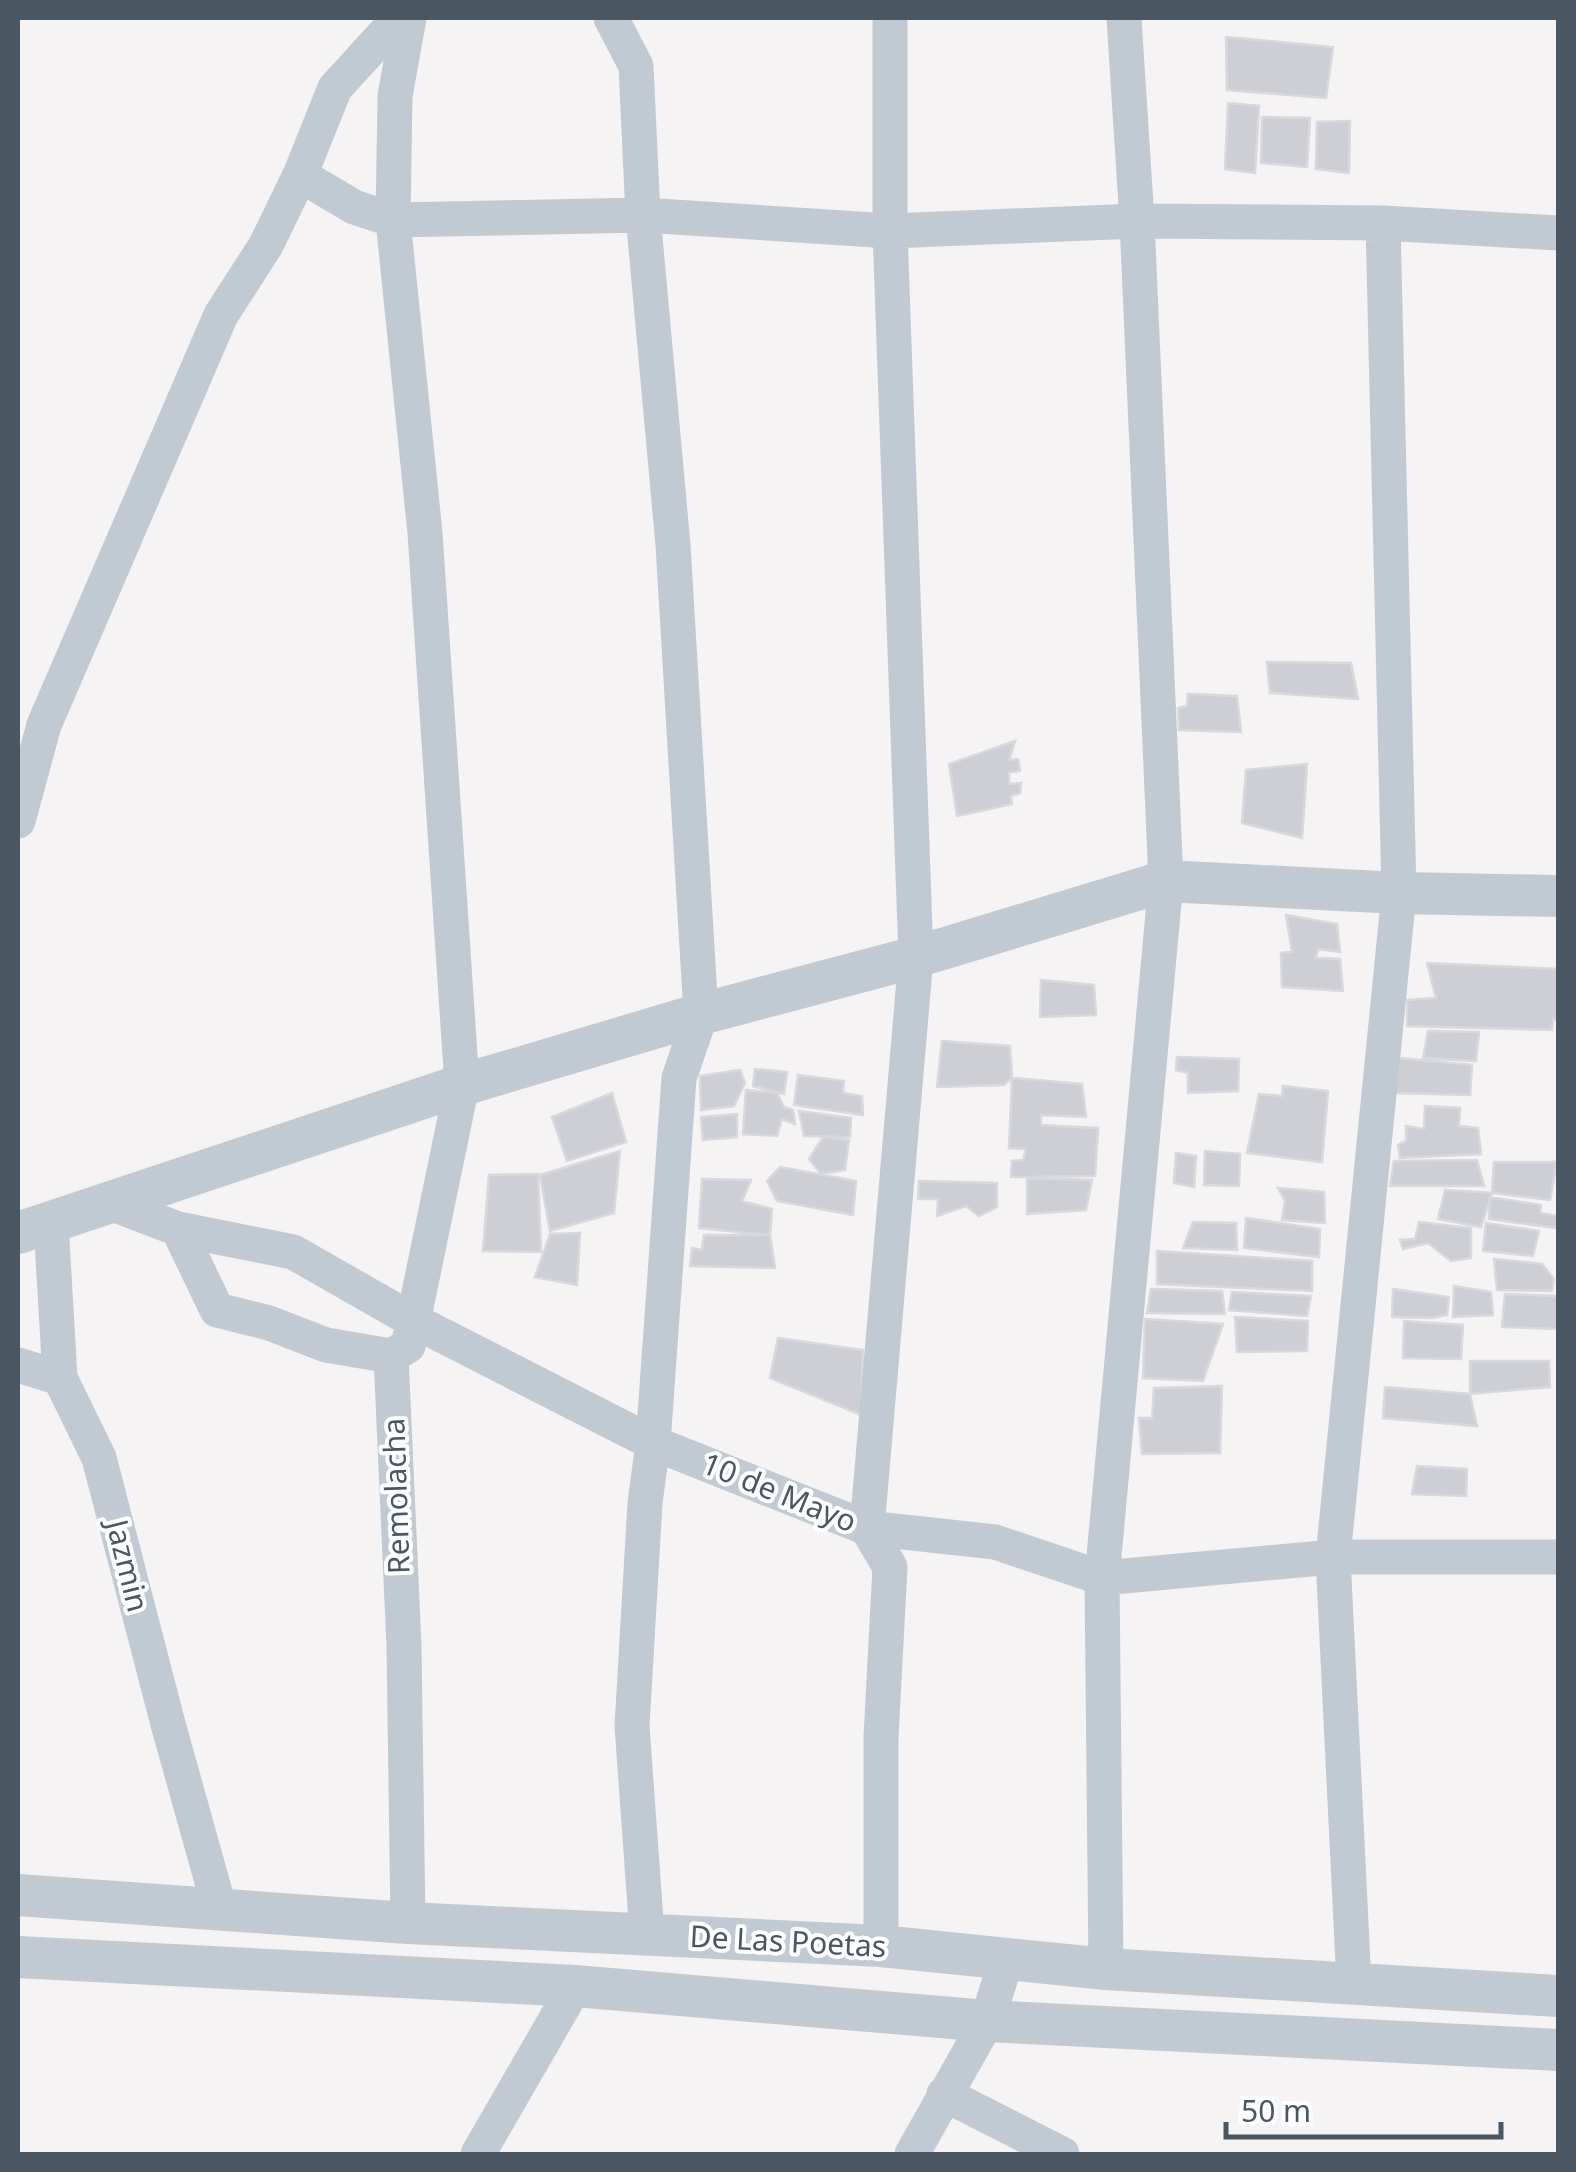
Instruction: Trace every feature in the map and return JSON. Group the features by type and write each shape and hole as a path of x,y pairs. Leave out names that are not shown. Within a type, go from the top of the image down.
{"street":[{"path":"18,822 44,725 222,315 266,246 300,176 335,88 395,18"},
{"path":"178,1229 217,1310 269,1323 326,1345 391,1356 408,1346 462,1085 424,532 393,220 395,96 408,18"},
{"path":"612,18 636,66 644,215 672,545 701,1014 678,1078 653,1442 645,1503 632,1726 647,1934"},
{"path":"882,1946 881,1737 890,1567 867,1528 916,957 890,231 890,18"},
{"path":"1106,1969 1102,1578 1166,881 1137,221 1124,18"},
{"path":"300,176 354,207 393,220 644,215 890,231 1137,221 1383,223 1558,232"},
{"path":"1354,1984 1333,1557 1399,893 1383,223"},
{"path":"34,1228 462,1085 701,1014 916,957 1166,881 1399,893 1558,896"},
{"name":"10 de Mayo","path":"110,1202 178,1229 293,1252 414,1321 653,1442 867,1528 995,1542 1102,1578 1333,1557 1558,1557"},
{"name":"Jazmin","path":"34,1228 60,1378 100,1458 220,1910"},
{"name":"Remolacha","path":"391,1356 404,1646 408,1923"},
{"path":"18,1365 60,1378"},
{"name":"De Las Poetas","path":"18,1895 408,1923 882,1946 1106,1969 1558,1996"},
{"name":"De Las Poetas","path":"18,1957 575,1986 987,2020 1558,2050"},
{"path":"912,2154 987,2020 1006,1958"},
{"path":"478,2154 575,1986"},
{"path":"944,2094 1062,2154"}],"building":[{"path":"1226,37 1333,47 1326,98 1227,90"},
{"path":"1228,103 1259,106 1255,173 1225,169"},
{"path":"1262,117 1310,118 1307,167 1261,163"},
{"path":"1350,121 1349,173 1316,169 1317,122"},
{"path":"1267,662 1351,663 1358,699 1270,693"},
{"path":"1188,694 1237,696 1241,732 1179,730 1178,708 1187,706"},
{"path":"1015,741 1009,760 1018,759 1020,771 1009,772 1009,784 1021,783 1020,793 1011,796 1012,804 957,816 949,764"},
{"path":"1307,764 1302,838 1242,823 1246,770"},
{"path":"1286,915 1337,924 1340,952 1318,949 1316,958 1340,959 1343,991 1282,987 1281,953 1292,952"},
{"path":"1427,963 1558,969 1558,1020 1553,1019 1552,1030 1407,1026 1407,1000 1436,998"},
{"path":"1041,980 1094,985 1096,1015 1040,1017"},
{"path":"1428,1031 1479,1032 1476,1061 1423,1058"},
{"path":"942,1041 1010,1046 1012,1078 1004,1085 937,1087"},
{"path":"1177,1057 1239,1059 1238,1091 1188,1093 1188,1073 1176,1070"},
{"path":"1399,1058 1472,1065 1470,1095 1395,1093"},
{"path":"755,1069 787,1072 784,1094 753,1086"},
{"path":"740,1070 745,1083 734,1106 701,1110 700,1076"},
{"path":"798,1075 844,1081 843,1093 862,1096 863,1115 794,1105"},
{"path":"1012,1078 1082,1084 1086,1117 1041,1115 1041,1125 1098,1128 1095,1176 1011,1177 1012,1161 1023,1160 1026,1149 1009,1148"},
{"path":"1283,1086 1328,1091 1322,1162 1247,1153 1259,1094 1282,1096"},
{"path":"746,1090 777,1093 784,1107 793,1110 795,1124 782,1119 777,1136 743,1134"},
{"path":"612,1093 626,1142 567,1161 552,1117"},
{"path":"1425,1106 1460,1108 1459,1126 1478,1128 1481,1154 1400,1158 1398,1145 1406,1141 1406,1126 1424,1129"},
{"path":"799,1111 851,1118 850,1137 804,1136"},
{"path":"737,1114 737,1137 703,1140 701,1117"},
{"path":"823,1137 849,1140 845,1170 821,1174 809,1159"},
{"path":"620,1151 614,1213 550,1231 540,1175"},
{"path":"1205,1151 1240,1154 1239,1186 1204,1185"},
{"path":"1176,1153 1196,1156 1194,1187 1174,1183"},
{"path":"1477,1160 1484,1186 1390,1186 1394,1161"},
{"path":"1494,1162 1557,1162 1550,1200 1492,1193"},
{"path":"780,1167 856,1181 853,1215 777,1201 767,1181"},
{"path":"538,1174 541,1252 483,1251 489,1175"},
{"path":"1027,1178 1092,1180 1086,1210 1027,1214"},
{"path":"702,1179 751,1180 742,1201 772,1209 770,1235 699,1228"},
{"path":"919,1181 997,1183 997,1207 979,1216 966,1206 937,1216 938,1199 918,1199"},
{"path":"1278,1188 1324,1192 1325,1223 1282,1220 1285,1201"},
{"path":"1445,1190 1492,1193 1481,1227 1438,1219"},
{"path":"1490,1197 1541,1205 1540,1213 1558,1216 1557,1228 1489,1219"},
{"path":"1246,1218 1320,1229 1319,1257 1244,1248"},
{"path":"1193,1222 1236,1223 1237,1250 1183,1248"},
{"path":"1419,1222 1471,1228 1471,1258 1451,1261 1428,1243 1403,1249 1400,1240 1415,1239"},
{"path":"1486,1223 1539,1231 1533,1256 1483,1251"},
{"path":"580,1233 577,1285 535,1277 550,1234"},
{"path":"704,1235 770,1235 775,1268 690,1266 692,1248 702,1250"},
{"path":"1157,1251 1312,1261 1312,1291 1157,1284"},
{"path":"1494,1259 1542,1264 1554,1279 1552,1291 1497,1290"},
{"path":"1454,1286 1491,1292 1493,1315 1453,1317"},
{"path":"1151,1289 1222,1291 1225,1314 1147,1313"},
{"path":"1393,1289 1449,1297 1447,1315 1392,1317"},
{"path":"1232,1292 1311,1296 1307,1316 1229,1310"},
{"path":"1505,1294 1558,1296 1558,1329 1502,1327"},
{"path":"1235,1317 1308,1321 1307,1351 1237,1352"},
{"path":"1145,1319 1223,1324 1203,1381 1143,1378"},
{"path":"1404,1321 1463,1325 1461,1359 1403,1358"},
{"path":"778,1338 863,1350 861,1415 770,1378"},
{"path":"1470,1361 1549,1361 1550,1387 1470,1394"},
{"path":"1222,1386 1220,1453 1142,1454 1139,1418 1152,1418 1154,1388"},
{"path":"1385,1387 1470,1394 1477,1426 1383,1418"},
{"path":"1417,1466 1467,1469 1466,1496 1412,1494"}]}
